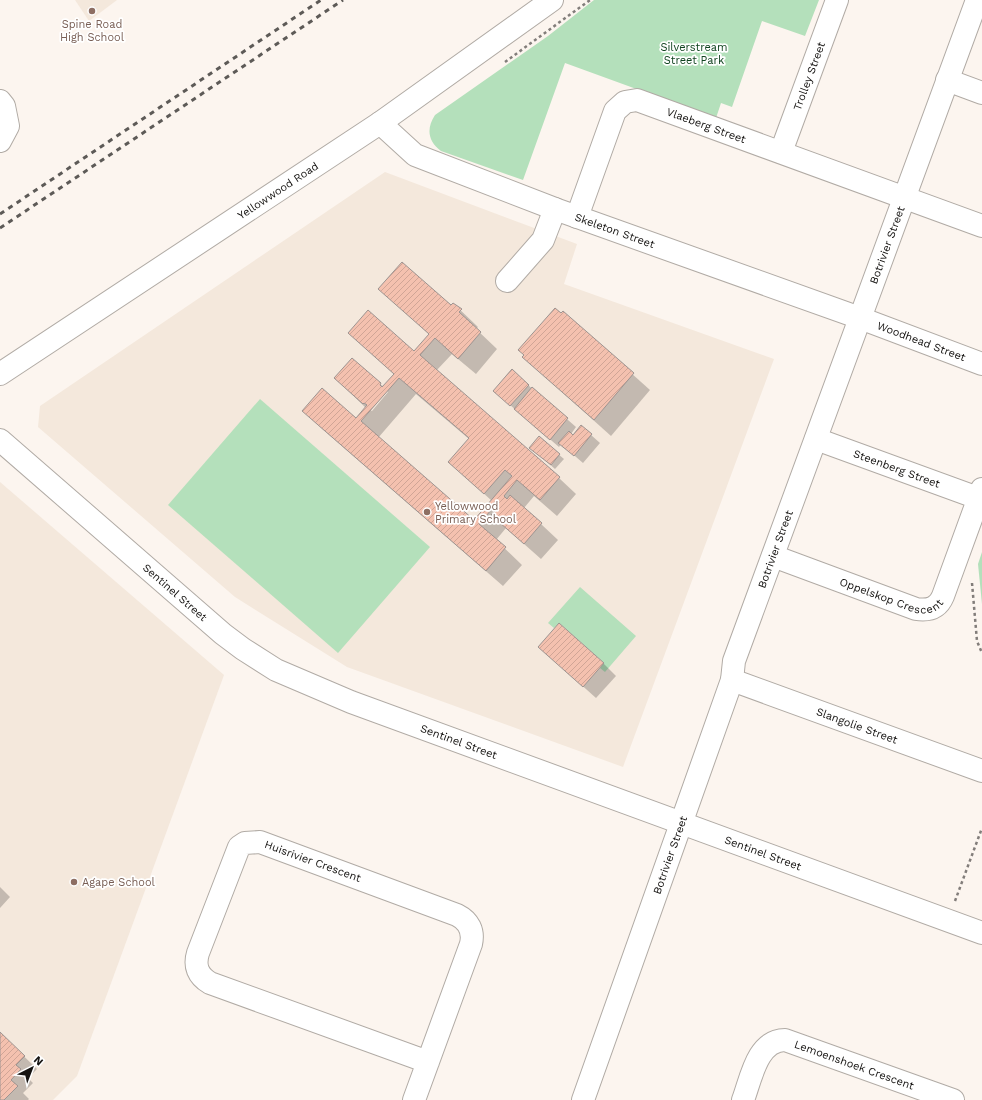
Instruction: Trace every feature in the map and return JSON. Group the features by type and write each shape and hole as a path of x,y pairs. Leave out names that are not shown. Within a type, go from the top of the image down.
{"street":[{"name":"Yellowwood Road","path":"0,374 380,123 552,0"},
{"name":"Trolley Street","path":"781,152 837,0"},
{"name":"Botrivier Street","path":"582,1100 680,822 732,680 734,661 977,0"},
{"path":"947,80 982,93"},
{"name":"Vlaeberg Street","path":"577,216 612,117 625,102 638,100 982,226"},
{"path":"0,101 4,106 8,126 0,141"},
{"name":"Skeleton Street","path":"380,123 415,155 555,209 860,318"},
{"path":"507,281 543,240 555,209"},
{"name":"Woodhead Street","path":"860,318 982,364"},
{"name":"Steenberg Street","path":"816,439 980,493"},
{"name":"Sentinel Street","path":"0,440 223,634 243,650 276,670 351,702 982,933"},
{"name":"Oppelskop Crescent","path":"773,556 924,610 932,609 941,602 980,493"},
{"name":"Slangolie Street","path":"732,680 982,771"},
{"name":"Huisrivier Crescent","path":"414,1100 428,1062 471,944 472,933 468,922 457,915 260,842 245,843 239,847 198,953 196,963 200,974 210,983 428,1062"},
{"name":"Lemoenshoek Crescent","path":"743,1100 763,1050 768,1045 779,1040 791,1041 953,1100"}],"path":[{"path":"502,64 590,0"},
{"path":"957,558 970,564 977,641 982,653"},
{"path":"947,920 982,828"}],"shaded area":[{"name":"Spine Road High School","path":"75,0 117,0 89,21"},
{"name":"Yellowwood Primary School","path":"385,172 577,244 564,284 774,359 623,767 347,667 235,597 38,427 40,406"},
{"name":"Agape School","path":"0,482 224,675 77,1076 53,1100 0,1100"}],"green space":[{"name":"Silverstream Street Park","path":"594,0 819,0 805,36 762,21 732,107 721,103 716,118 565,63 523,180 441,151 433,143 430,134 430,125 435,115 548,36"},
{"path":"260,399 430,547 338,653 168,505"},
{"path":"982,552 982,604 978,564"},
{"path":"580,587 636,636 605,672 600,668 603,662 559,623 554,628 548,623"}],"building":[{"path":"402,262 451,305 453,303 462,309 459,312 481,332 458,359 435,338 420,355 560,477 540,500 517,480 504,496 507,499 510,495 542,523 524,544 491,515 495,511 492,509 479,524 506,547 486,571 302,411 322,388 356,418 367,405 364,403 363,404 334,378 352,358 381,383 380,385 382,387 394,374 348,333 368,310 414,351 429,334 378,289","holes":["399,378 469,438 448,462 484,494 505,470 512,476 474,520 361,421"]},
{"path":"555,308 561,313 563,311 634,373 594,420 522,357 524,355 518,350"},
{"path":"512,369 529,385 510,406 493,391"},
{"path":"532,387 568,418 550,440 514,409"},
{"path":"581,425 592,434 574,456 558,443 569,431 573,435"},
{"path":"539,436 560,454 551,465 529,448"},
{"path":"559,623 604,663 583,687 538,647"},
{"path":"0,1032 25,1056 16,1065 21,1069 11,1080 18,1086 4,1100 0,1100"}],"railway":[{"path":"0,214 321,0"},
{"path":"0,228 343,0"}],"place":[{"name":"Spine Road High School","path":"92,11"},
{"name":"Yellowwood Primary School","path":"427,512"},
{"name":"Agape School","path":"74,882"}]}
